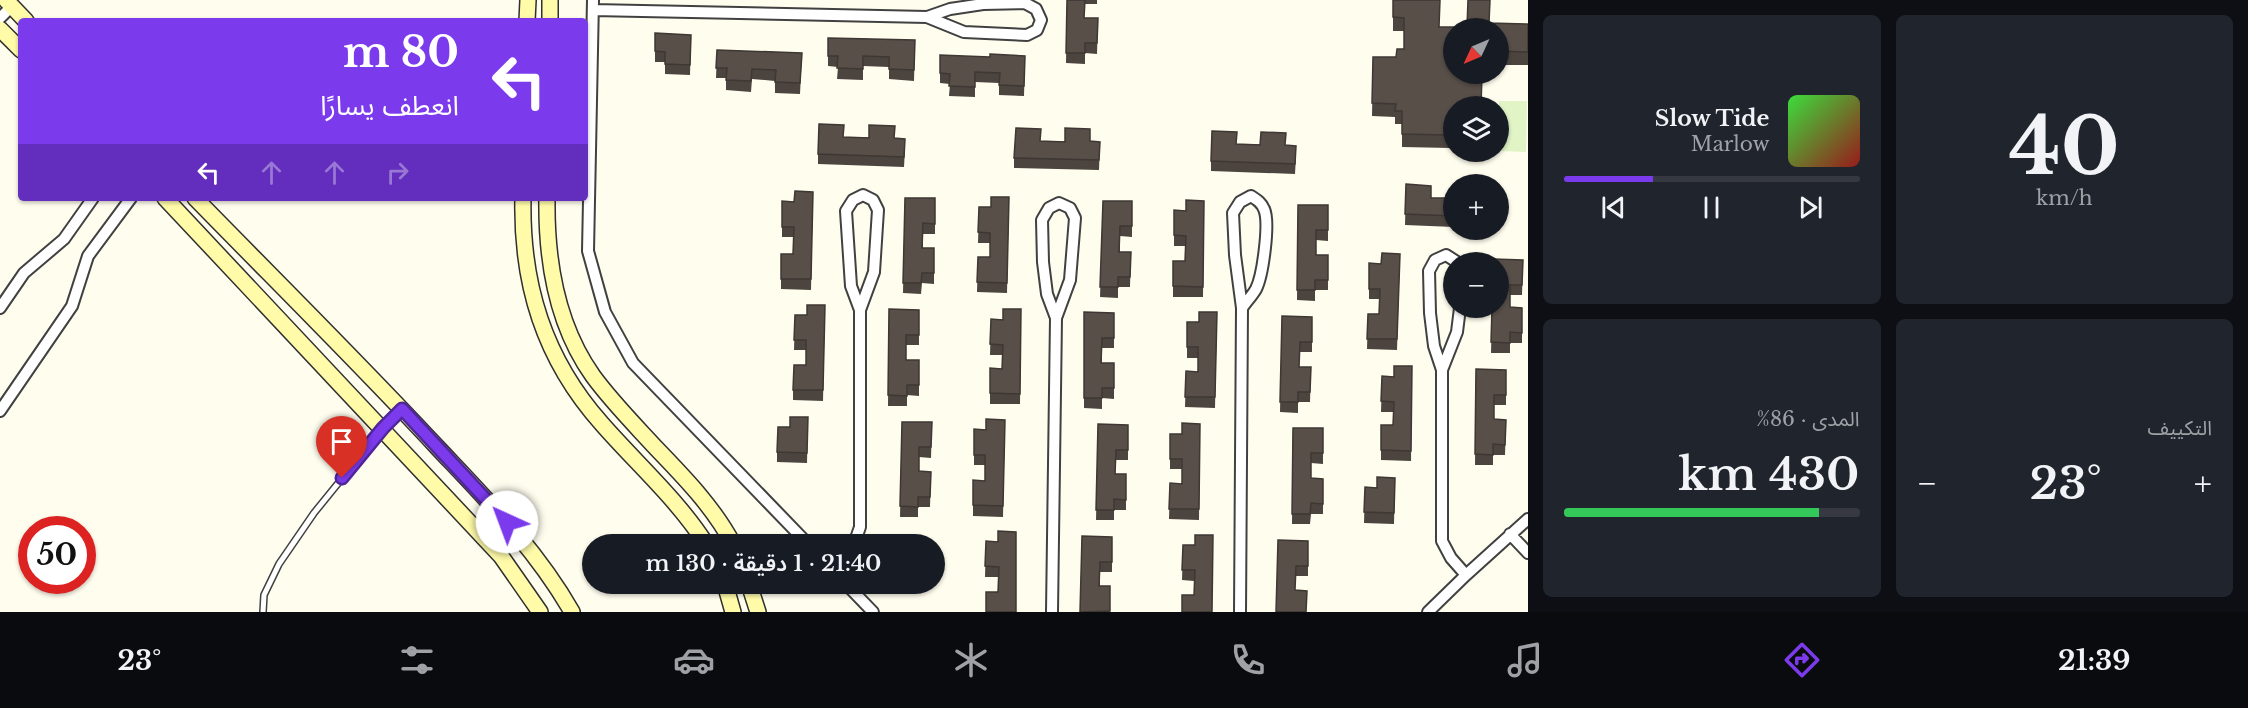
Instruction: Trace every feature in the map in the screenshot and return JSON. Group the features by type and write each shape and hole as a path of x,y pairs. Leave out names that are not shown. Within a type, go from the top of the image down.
{"main road":[{"path":"528,0 528,18"},
{"path":"550,0 550,18"},
{"path":"9,3 23,18"},
{"path":"0,29 18,47"},
{"path":"168,201 501,556 540,612"},
{"path":"198,201 402,409 522,538 560,591 572,612"},
{"path":"523,201 525,254 535,308 552,351 574,390 601,423 669,495 698,534"},
{"path":"547,201 549,258 557,303 573,341 592,375 692,485 727,534"},
{"path":"728,594 733,612"},
{"path":"752,594 758,612"}],"street":[{"path":"0,18 9,3"},
{"path":"798,534 633,363 605,312 588,251 593,5 927,17 964,32 1027,35 1037,30 1041,20 1036,9 1025,3 983,4 950,9 927,17"},
{"path":"858,534 860,527 860,310 874,272 878,210 873,200 863,195 853,200 846,212 851,286 860,310"},
{"path":"1240,612 1242,308 1235,255 1233,213 1240,202 1251,196 1261,202 1266,212 1264,253 1262,274 1255,290 1242,308"},
{"path":"0,308 24,273 64,239 91,201"},
{"path":"0,411 72,306 88,256 129,201"},
{"path":"1052,612 1056,318 1070,280 1075,218 1070,208 1059,203 1049,208 1042,220 1047,294 1056,318"},
{"path":"1443,256 1435,260 1429,272 1434,346 1442,370 1442,541 1451,558 1466,574"},
{"path":"1442,370 1456,332 1458,318"},
{"path":"1428,612 1466,574 1528,519"},
{"path":"1510,534 1528,553"},
{"path":"856,594 873,612"}],"lane":[{"path":"263,612 264,596 279,564 314,513 383,428 402,409"}],"green space":[{"path":"1509,101 1527,101 1526,152 1509,151"}],"building":[{"path":"1067,0 1085,0 1084,18 1098,18 1097,43 1085,43 1085,53 1066,53"},
{"path":"1393,0 1440,0 1439,27 1443,27 1443,84 1482,84 1481,96 1443,96 1443,135 1402,134 1402,111 1395,111 1396,104 1372,103 1373,57 1396,57 1397,49 1404,49 1404,18 1393,17"},
{"path":"1468,0 1490,0 1489,18 1467,18"},
{"path":"1509,24 1528,24 1528,52 1509,51"},
{"path":"655,33 691,35 690,65 665,64 665,52 655,51"},
{"path":"828,38 915,40 914,70 889,69 889,57 863,56 863,69 837,68 838,56 828,56"},
{"path":"717,50 802,53 800,83 775,82 776,70 752,69 751,81 726,80 727,68 716,68"},
{"path":"990,54 1025,56 1024,86 999,85 1000,73 975,72 975,87 949,86 950,74 940,73 940,55 990,57"},
{"path":"819,124 844,125 843,137 869,138 869,125 895,126 894,138 905,139 904,157 818,154"},
{"path":"1016,128 1041,129 1040,141 1065,142 1065,128 1090,129 1090,141 1100,142 1099,160 1014,158"},
{"path":"1212,131 1237,132 1236,144 1260,145 1261,132 1286,133 1285,145 1296,146 1295,164 1211,161"},
{"path":"1406,184 1431,186 1431,198 1443,198 1443,216 1405,214"},
{"path":"795,191 813,192 811,279 781,279 781,254 793,254 794,227 782,227 782,201 794,202"},
{"path":"991,197 1009,197 1007,283 977,282 978,257 990,257 990,233 978,232 979,207 991,207"},
{"path":"905,198 935,198 935,224 923,223 922,248 934,248 934,273 922,273 921,283 903,283"},
{"path":"1186,200 1204,201 1203,287 1173,286 1173,261 1185,261 1186,236 1174,235 1174,210 1186,211"},
{"path":"1103,201 1132,201 1132,226 1120,226 1119,252 1131,252 1130,277 1118,277 1118,287 1100,287"},
{"path":"1298,205 1328,205 1328,230 1316,230 1316,255 1328,255 1328,280 1315,280 1315,290 1297,290"},
{"path":"1382,253 1400,254 1397,339 1367,339 1368,314 1379,314 1380,289 1369,289 1369,263 1381,264"},
{"path":"1509,260 1523,260 1522,285 1510,285 1510,307 1522,308 1522,333 1510,332 1510,343 1491,342 1492,318 1509,318"},
{"path":"807,305 825,305 823,390 793,390 794,365 806,365 806,340 794,340 795,315 807,315"},
{"path":"889,309 919,310 919,335 906,335 906,360 919,360 919,385 907,385 907,396 888,395"},
{"path":"1003,309 1021,309 1020,394 990,393 990,368 1002,369 1003,345 990,344 991,319 1003,320"},
{"path":"1084,312 1114,313 1114,338 1102,338 1101,363 1114,363 1114,388 1102,388 1102,398 1084,398"},
{"path":"1199,312 1217,312 1215,397 1185,397 1186,371 1198,372 1198,347 1187,347 1187,322 1199,322"},
{"path":"1282,316 1312,317 1312,342 1300,342 1299,367 1311,367 1310,392 1298,392 1298,402 1280,402"},
{"path":"1394,366 1412,366 1411,451 1381,450 1381,425 1393,425 1394,402 1381,401 1382,376 1394,377"},
{"path":"1476,369 1506,370 1506,395 1494,395 1494,419 1506,420 1505,445 1493,444 1493,455 1475,454"},
{"path":"790,417 808,417 807,453 777,452 778,427 790,427"},
{"path":"986,419 1005,420 1003,506 973,505 973,480 985,481 985,455 974,455 974,429 986,430"},
{"path":"902,422 932,422 931,447 919,447 919,471 931,472 930,497 918,497 918,507 900,506"},
{"path":"1182,423 1200,424 1199,509 1169,509 1170,483 1182,484 1182,459 1170,459 1170,434 1182,434"},
{"path":"1098,424 1128,425 1128,450 1116,450 1115,474 1126,474 1126,500 1114,499 1114,510 1096,510"},
{"path":"1293,428 1323,428 1323,453 1311,453 1311,478 1323,479 1323,504 1311,503 1310,514 1292,514"},
{"path":"1377,477 1395,478 1394,513 1364,512 1365,487 1377,488"},
{"path":"998,531 1016,532 1016,612 986,612 986,592 998,592 999,567 985,566 986,541 998,542"},
{"path":"1195,535 1213,535 1212,612 1182,612 1182,595 1194,595 1195,570 1182,570 1183,545 1195,545"},
{"path":"1082,536 1112,537 1112,562 1100,562 1099,586 1110,586 1110,611 1080,612"},
{"path":"1278,540 1308,541 1308,566 1296,566 1295,590 1307,591 1306,612 1276,612"}],"route":[{"path":"342,478 383,428 402,409 507,522"}]}
